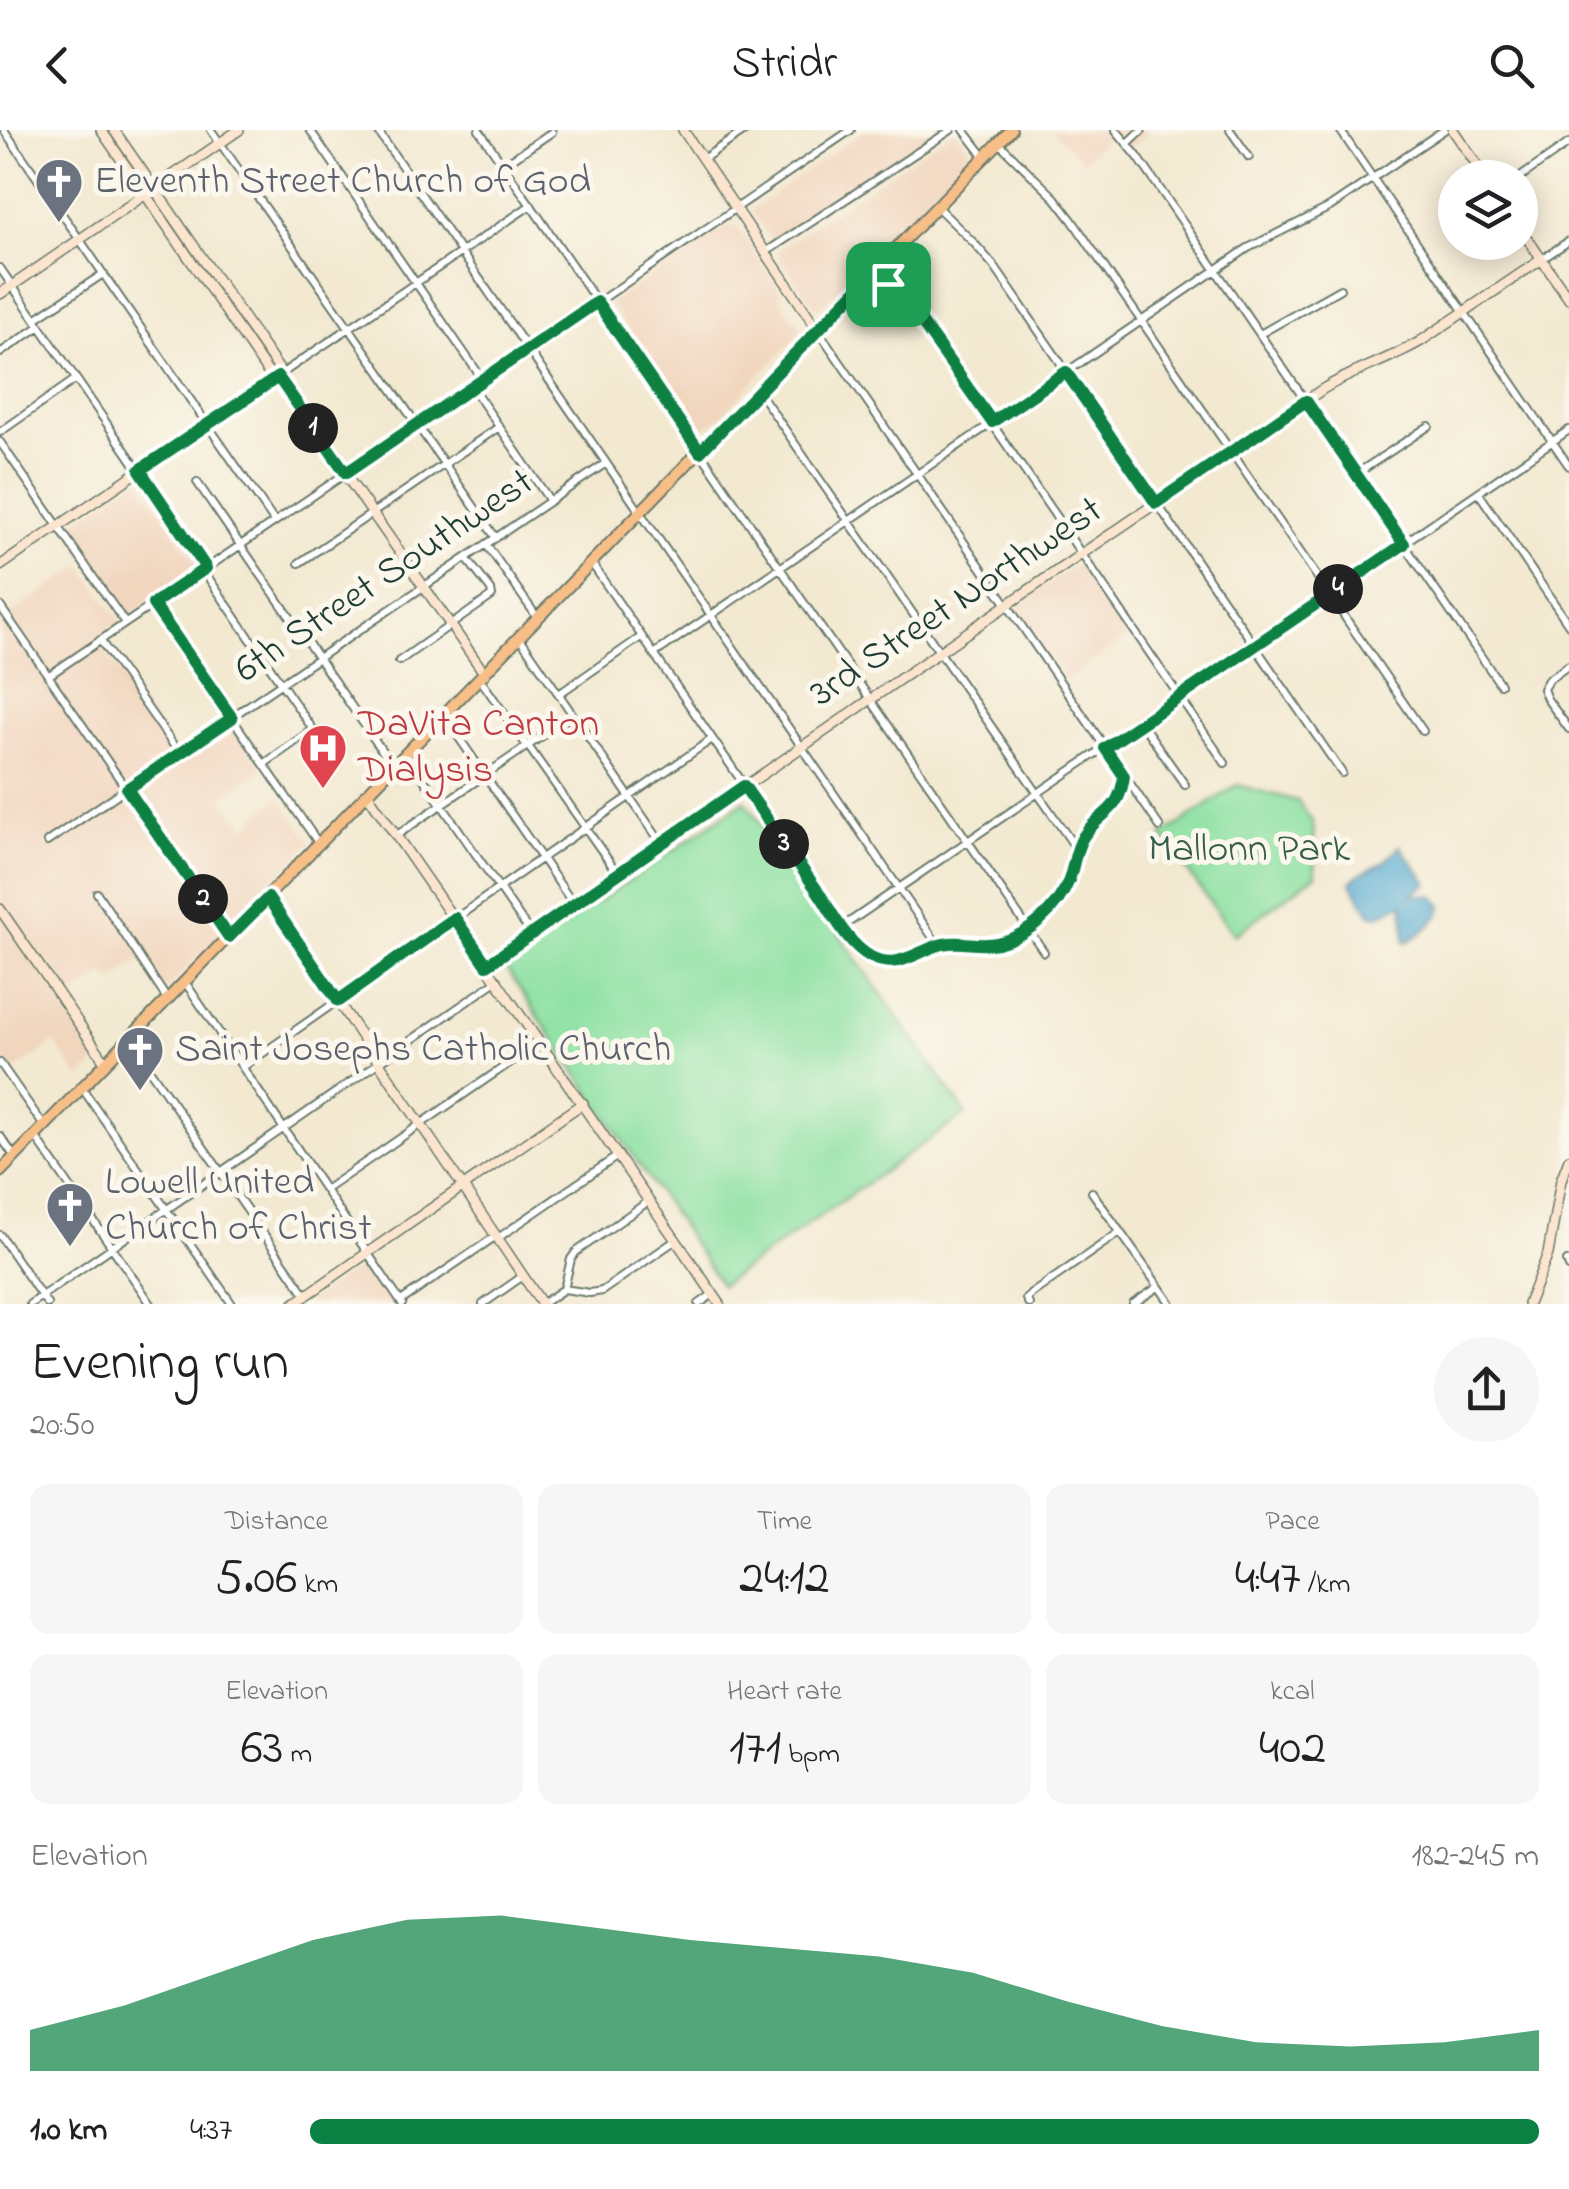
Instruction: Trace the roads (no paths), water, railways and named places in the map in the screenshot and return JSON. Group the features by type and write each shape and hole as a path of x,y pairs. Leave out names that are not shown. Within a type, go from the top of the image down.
{"main road":[{"path":"0,1172 1011,130"}],"street":[{"path":"4,130 274,522"},
{"path":"101,130 278,368 278,377 451,624 528,746 618,874"},
{"path":"114,130 150,191"},
{"path":"211,130 496,538"},
{"path":"0,294 239,130"},
{"path":"310,130 483,380"},
{"path":"377,130 938,945"},
{"path":"478,130 1044,952"},
{"path":"683,130 1160,827"},
{"path":"703,159 746,130"},
{"path":"48,676 851,130"},
{"path":"766,252 951,130"},
{"path":"964,130 985,157"},
{"path":"1116,130 1500,684"},
{"path":"1128,144 1142,130"},
{"path":"1230,130 1248,157"},
{"path":"1340,130 1569,466"},
{"path":"654,654 1258,242 1330,208 1444,130"},
{"path":"1453,130 1474,160"},
{"path":"503,166 552,132"},
{"path":"999,143 1062,208 1423,730"},
{"path":"1538,165 1569,143"},
{"path":"0,566 530,205"},
{"path":"937,207 994,266 1342,773"},
{"name":"3rd Street Northwest","path":"487,965 1306,401 1347,375 1410,348 1569,240"},
{"path":"1538,253 1569,298"},
{"path":"0,268 323,744"},
{"path":"875,271 913,310 1225,763"},
{"path":"0,354 103,274"},
{"path":"1260,334 1340,289"},
{"path":"0,432 76,380"},
{"path":"472,387 550,500"},
{"path":"758,392 1077,850"},
{"path":"300,563 499,426"},
{"path":"1356,474 1429,426"},
{"path":"842,928 1569,430"},
{"path":"0,442 125,623"},
{"name":"6th Street Southwest","path":"44,844 606,462"},
{"path":"197,482 394,768"},
{"path":"1478,492 1569,625"},
{"path":"486,544 539,619"},
{"path":"399,661 492,596 466,558"},
{"path":"592,564 842,928 861,950 876,959 900,962 938,945 959,942 996,944 1028,928 1060,898 1077,850 1090,828 1114,806 1124,776"},
{"path":"153,604 319,845"},
{"path":"0,606 229,937"},
{"path":"559,694 642,637"},
{"path":"520,638 662,844"},
{"path":"100,640 179,753"},
{"path":"1569,665 1548,680 1543,689 1569,729"},
{"path":"397,835 573,715"},
{"path":"444,716 574,905"},
{"path":"1142,724 1185,785"},
{"path":"264,764 313,729"},
{"path":"242,1067 712,739"},
{"path":"406,755 531,934"},
{"path":"368,795 720,1304"},
{"path":"97,893 168,1000"},
{"path":"268,898 542,1304 564,1289 576,1252 650,1201"},
{"path":"0,909 106,1064"},
{"path":"30,1304 498,980"},
{"path":"185,982 402,1303 619,1155"},
{"path":"129,1040 306,1296"},
{"path":"326,1190 540,1042"},
{"path":"0,1063 44,1126"},
{"path":"82,1088 232,1304"},
{"path":"294,1304 582,1103"},
{"path":"0,1136 15,1157"},
{"path":"35,1136 151,1304"},
{"path":"1528,1304 1550,1244 1568,1165"},
{"path":"1092,1192 1171,1304"},
{"path":"1028,1301 1120,1232"},
{"path":"0,1235 47,1304"},
{"path":"564,1289 602,1291 676,1240"},
{"path":"483,1304 523,1276"},
{"path":"1133,1304 1158,1287"},
{"path":"699,1304 713,1294"}],"water":[{"path":"1400,846 1428,883 1412,895 1434,896 1442,905 1433,922 1405,943 1403,903 1383,914 1370,914 1351,882 1383,863"}],"place":[{"name":"Eleventh Street Church of God","path":"59,224"},
{"name":"DaVita Canton Dialysis","path":"323,790"},
{"name":"Saint Josephs Catholic Church","path":"140,1092"},
{"name":"Lowell United Church of Christ","path":"70,1248"}],"park label":[{"name":"Mallonn Park","path":"1249,850"}]}
